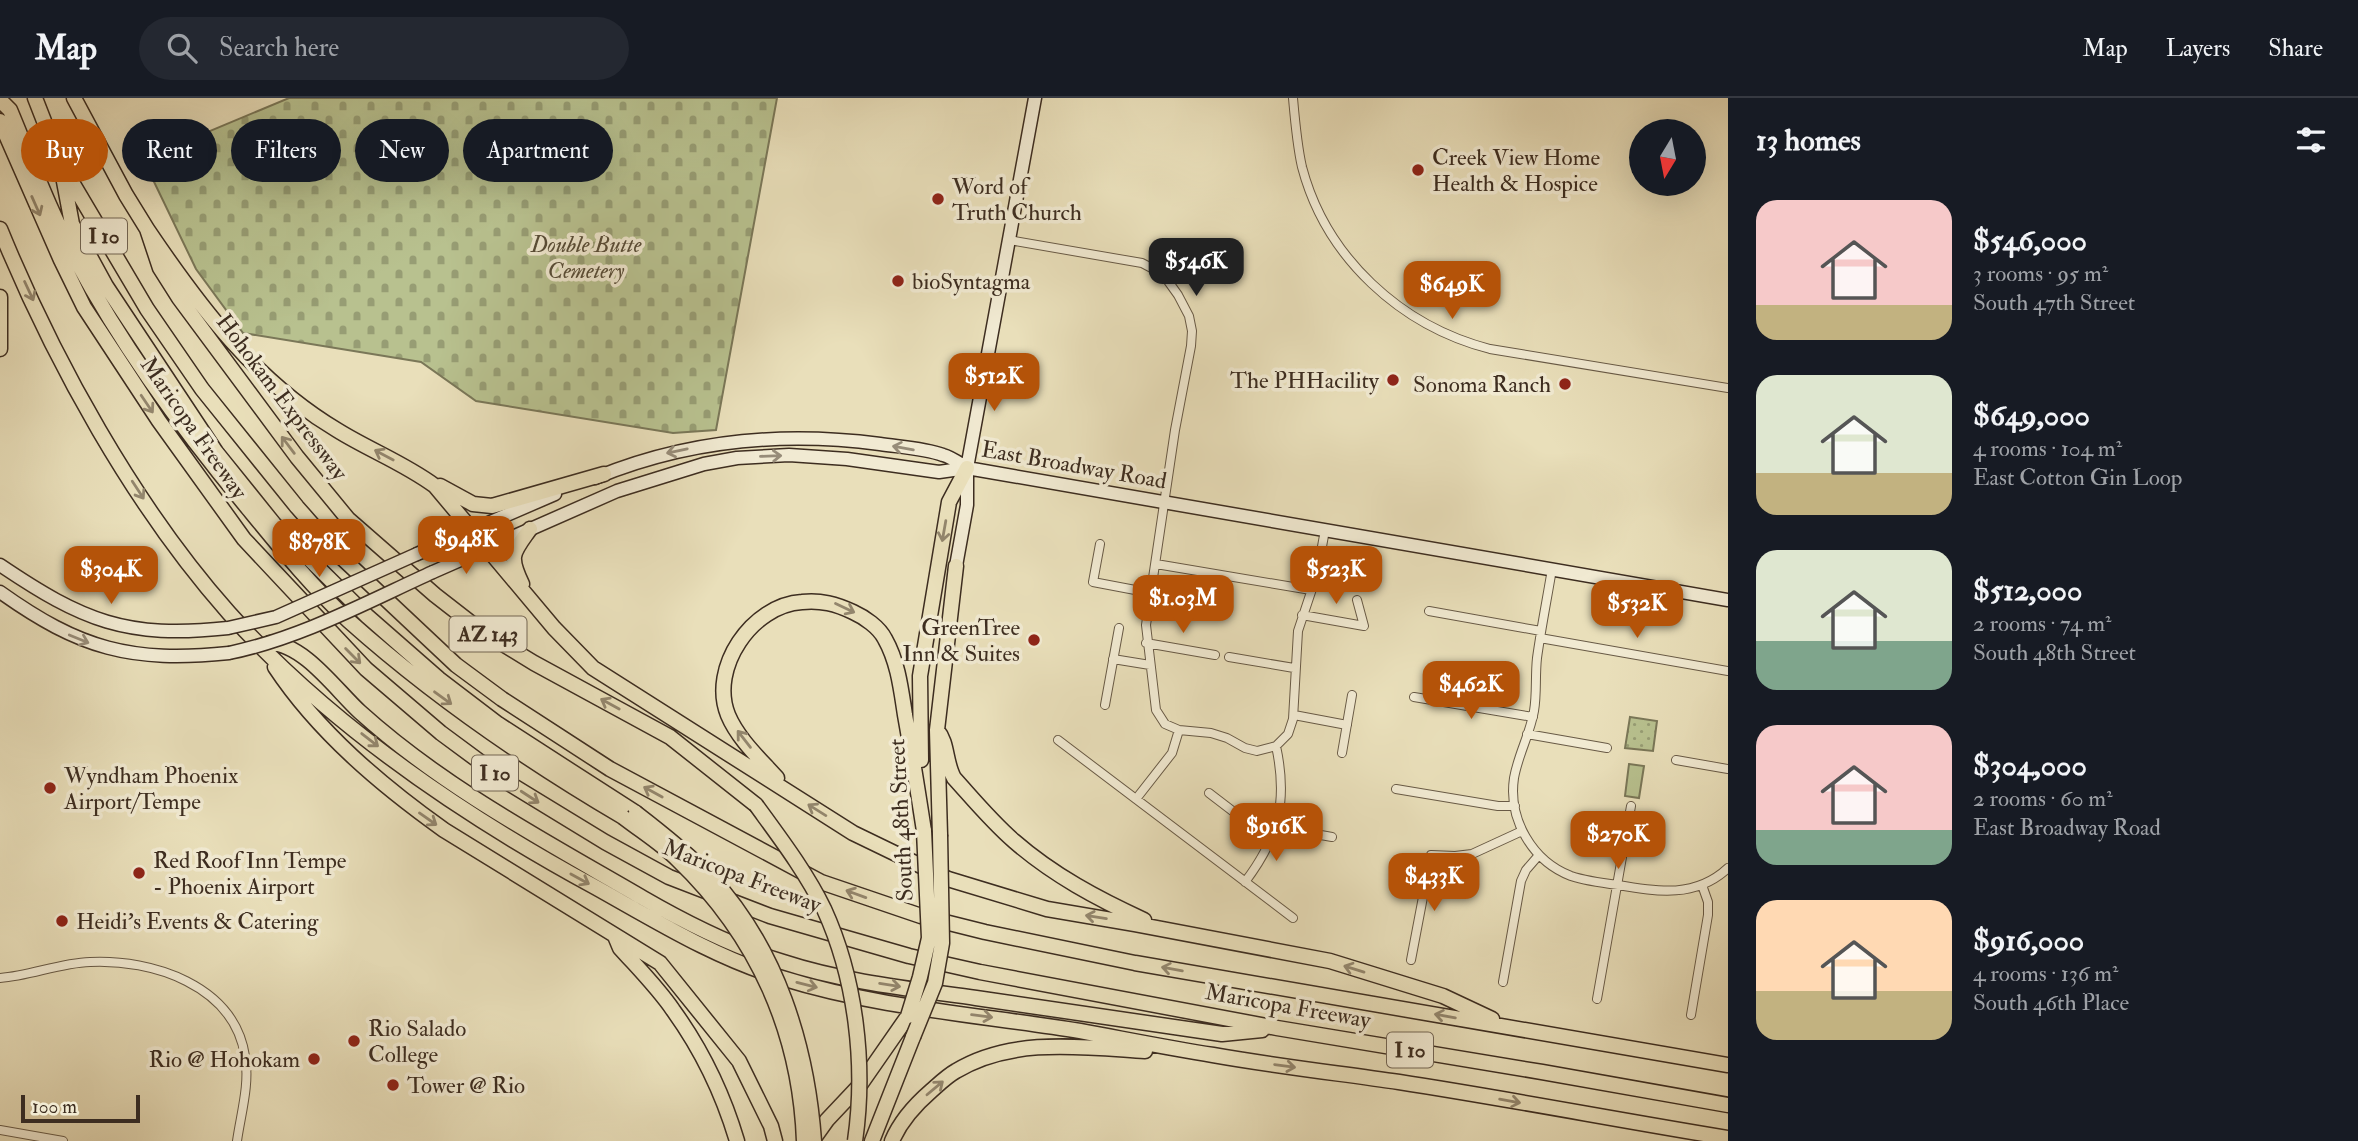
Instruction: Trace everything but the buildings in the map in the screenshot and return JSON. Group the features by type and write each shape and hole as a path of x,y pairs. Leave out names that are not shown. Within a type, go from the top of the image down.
{"highway":[{"name":"Maricopa Freeway","path":"35,98 43,119"},
{"name":"Hohokam Expressway","path":"74,98 147,229 160,268 179,299 297,457 348,519 480,630 534,663 670,737 756,805 796,860 824,909 846,970 860,1060 860,1102 855,1141"},
{"path":"0,100 10,110 75,259 128,347 194,443 290,560 348,620 432,690 546,772 630,815 677,858 725,910 755,957 781,1016 793,1062 804,1141"},
{"name":"Maricopa Freeway","path":"0,121 55,248 84,307 159,421 244,540 366,669 441,733 510,784 561,817 669,877 770,916 909,956 1277,1028 1728,1105"},
{"path":"64,182 72,224 106,286 216,452 274,524 367,616 439,679 498,724 674,842 711,878 759,943 788,1004 803,1055 812,1113 813,1141"},
{"name":"Maricopa Freeway","path":"72,182 148,309 202,389 289,498 340,556 456,665 502,699 610,769 821,881 921,916 1135,963 1728,1065"},
{"path":"0,229 66,370 111,449 154,516 228,611 331,710 417,777 543,860 721,956 783,979 866,999 1402,1083 1728,1138"},
{"path":"147,229 212,320 254,365 294,400 336,430 421,476 482,507 604,474"},
{"path":"0,297 0,349"},
{"name":"South 48th Street","path":"813,1141 827,1120 860,1085 908,1016 929,938 919,728 920,676 949,502 967,467"},
{"path":"421,476 445,496 486,549 554,628 593,668 853,832 948,879 1046,909 1330,961 1443,996 1512,1028"},
{"path":"530,529 515,550 513,558 514,567 531,601"},
{"name":"South 48th Street","path":"872,1141 935,983 942,943 937,730 956,566"},
{"path":"788,791 739,733 728,715 723,692 726,670 734,651 751,626 775,609 800,601 832,603 863,617 884,636 897,669 924,831"},
{"path":"266,646 290,646 361,713 444,779 685,922 784,963 834,975 1063,1012 1222,1034 1277,1028"},
{"path":"266,646 290,689 333,737 410,806 444,830 660,963 739,1061 767,1116 775,1141"},
{"path":"937,730 943,738 948,768 954,778 1014,841 1037,860 1100,899 1163,929"},
{"path":"614,935 620,948 672,1009 705,1060 727,1108 737,1141"},
{"path":"892,1141 919,1102 955,1071 1010,1050 1063,1046 1217,1056"}],"main road":[{"name":"South 48th Street","path":"956,566 967,505 967,467 1035,98"},
{"name":"East Broadway Road","path":"0,565 47,596 97,620 149,630 228,628 276,617 604,474 666,453 760,438 805,437 850,440 944,455 967,467 1728,600"},
{"path":"0,592 58,629 113,649 155,656 229,653 266,646 628,488 704,464 737,458 789,455 818,456 939,472 967,467"}],"street":[{"path":"1293,98 1302,166 1321,217 1346,257 1378,292 1401,310 1461,340 1490,349 1728,388"},
{"path":"1009,240 1142,262 1163,274 1189,316 1192,331 1146,618 1146,643 1157,714 1168,727 1217,734 1253,750 1276,746 1290,730 1294,715 1296,640 1320,564 1325,530"},
{"path":"1100,544 1093,582 1151,593"},
{"path":"1156,564 1311,590"},
{"path":"1552,569 1541,634 1532,717 1515,775 1514,806 1522,831 1539,855 1571,876 1663,892 1687,890 1726,873"},
{"path":"1302,615 1364,626 1357,600"},
{"path":"1429,611 1728,671"},
{"path":"1105,705 1119,628"},
{"path":"1146,643 1215,655"},
{"path":"1229,657 1294,668"},
{"path":"1113,659 1150,665"},
{"path":"1342,753 1352,695"},
{"path":"1414,697 1532,717"},
{"path":"1294,715 1347,725"},
{"path":"1136,799 1171,753 1179,730"},
{"path":"1527,734 1607,748"},
{"path":"1058,740 1293,918"},
{"path":"1245,883 1262,859 1276,827 1282,787 1276,746"},
{"path":"1676,760 1728,769"},
{"path":"1396,789 1498,806 1514,806"},
{"path":"1209,793 1256,829 1273,836"},
{"path":"1597,999 1630,806"},
{"path":"1276,827 1332,837"},
{"path":"1411,960 1431,855 1472,854 1522,831"},
{"path":"1503,982 1521,881 1526,870 1539,855"},
{"path":"1691,1016 1709,909 1702,885"},
{"path":"0,978 90,962 113,962 147,967 182,978 199,988 223,1009 232,1022 245,1053 247,1070 237,1141"},
{"path":"0,1130 63,1141"}],"green space":[{"name":"Double Butte Cemetery","path":"289,98 777,98 716,430 673,433 476,401 421,362 243,333 196,269 154,182 217,182 217,128 231,122 231,182 341,182 341,119 239,119"},
{"path":"1630,717 1657,721 1653,751 1625,748"},
{"path":"1629,764 1644,766 1639,798 1625,796"}],"place":[{"name":"Creek View Home Health & Hospice","path":"1418,170"},
{"name":"Word of Truth Church","path":"938,199"},
{"name":"bioSyntagma","path":"898,281"},
{"name":"The PHHacility","path":"1393,380"},
{"name":"Sonoma Ranch","path":"1565,384"},
{"name":"GreenTree Inn & Suites","path":"1034,640"},
{"name":"Wyndham Phoenix Airport/Tempe","path":"50,788"},
{"name":"Red Roof Inn Tempe - Phoenix Airport","path":"139,873"},
{"name":"Heidi's Events & Catering","path":"62,921"},
{"name":"Rio Salado College","path":"354,1041"},
{"name":"Rio @ Hohokam","path":"314,1059"},
{"name":"Tower @ Rio","path":"393,1085"}]}
